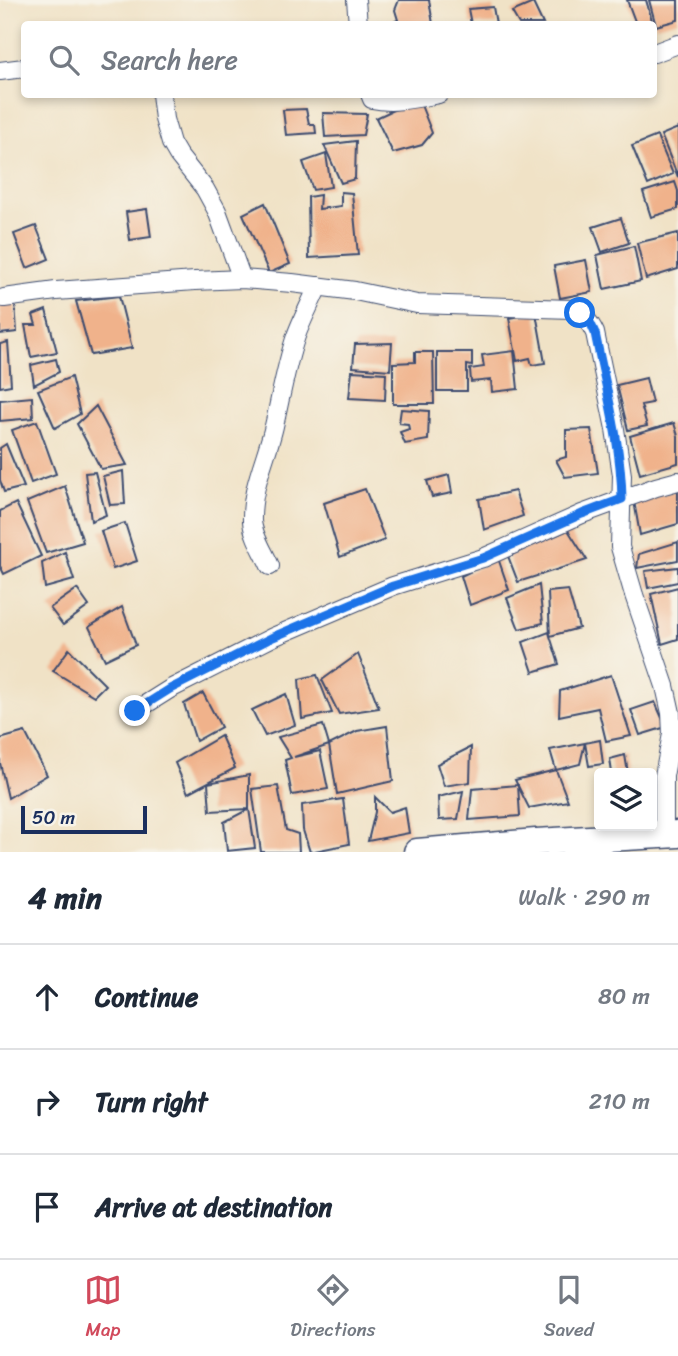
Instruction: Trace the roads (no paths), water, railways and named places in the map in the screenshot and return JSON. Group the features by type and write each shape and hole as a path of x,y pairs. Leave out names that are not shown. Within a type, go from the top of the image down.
{"highway":[{"path":"417,852 536,842 667,843"},
{"path":"589,852 667,843"}],"street":[{"path":"356,0 358,21"},
{"path":"657,52 678,44"},
{"path":"0,71 21,68"},
{"path":"161,98 171,143 205,189 217,211 242,279"},
{"path":"372,98 382,101 414,98"},
{"path":"4,298 56,291 242,279 355,291 417,304 572,309 580,313 591,324 595,333 615,429 622,475 621,547 671,713 672,734 664,776 667,843"},
{"path":"270,566 254,530 254,499 296,336 318,286"},
{"path":"135,711 170,689 273,637 393,586 483,558 582,514 678,481"}]}
